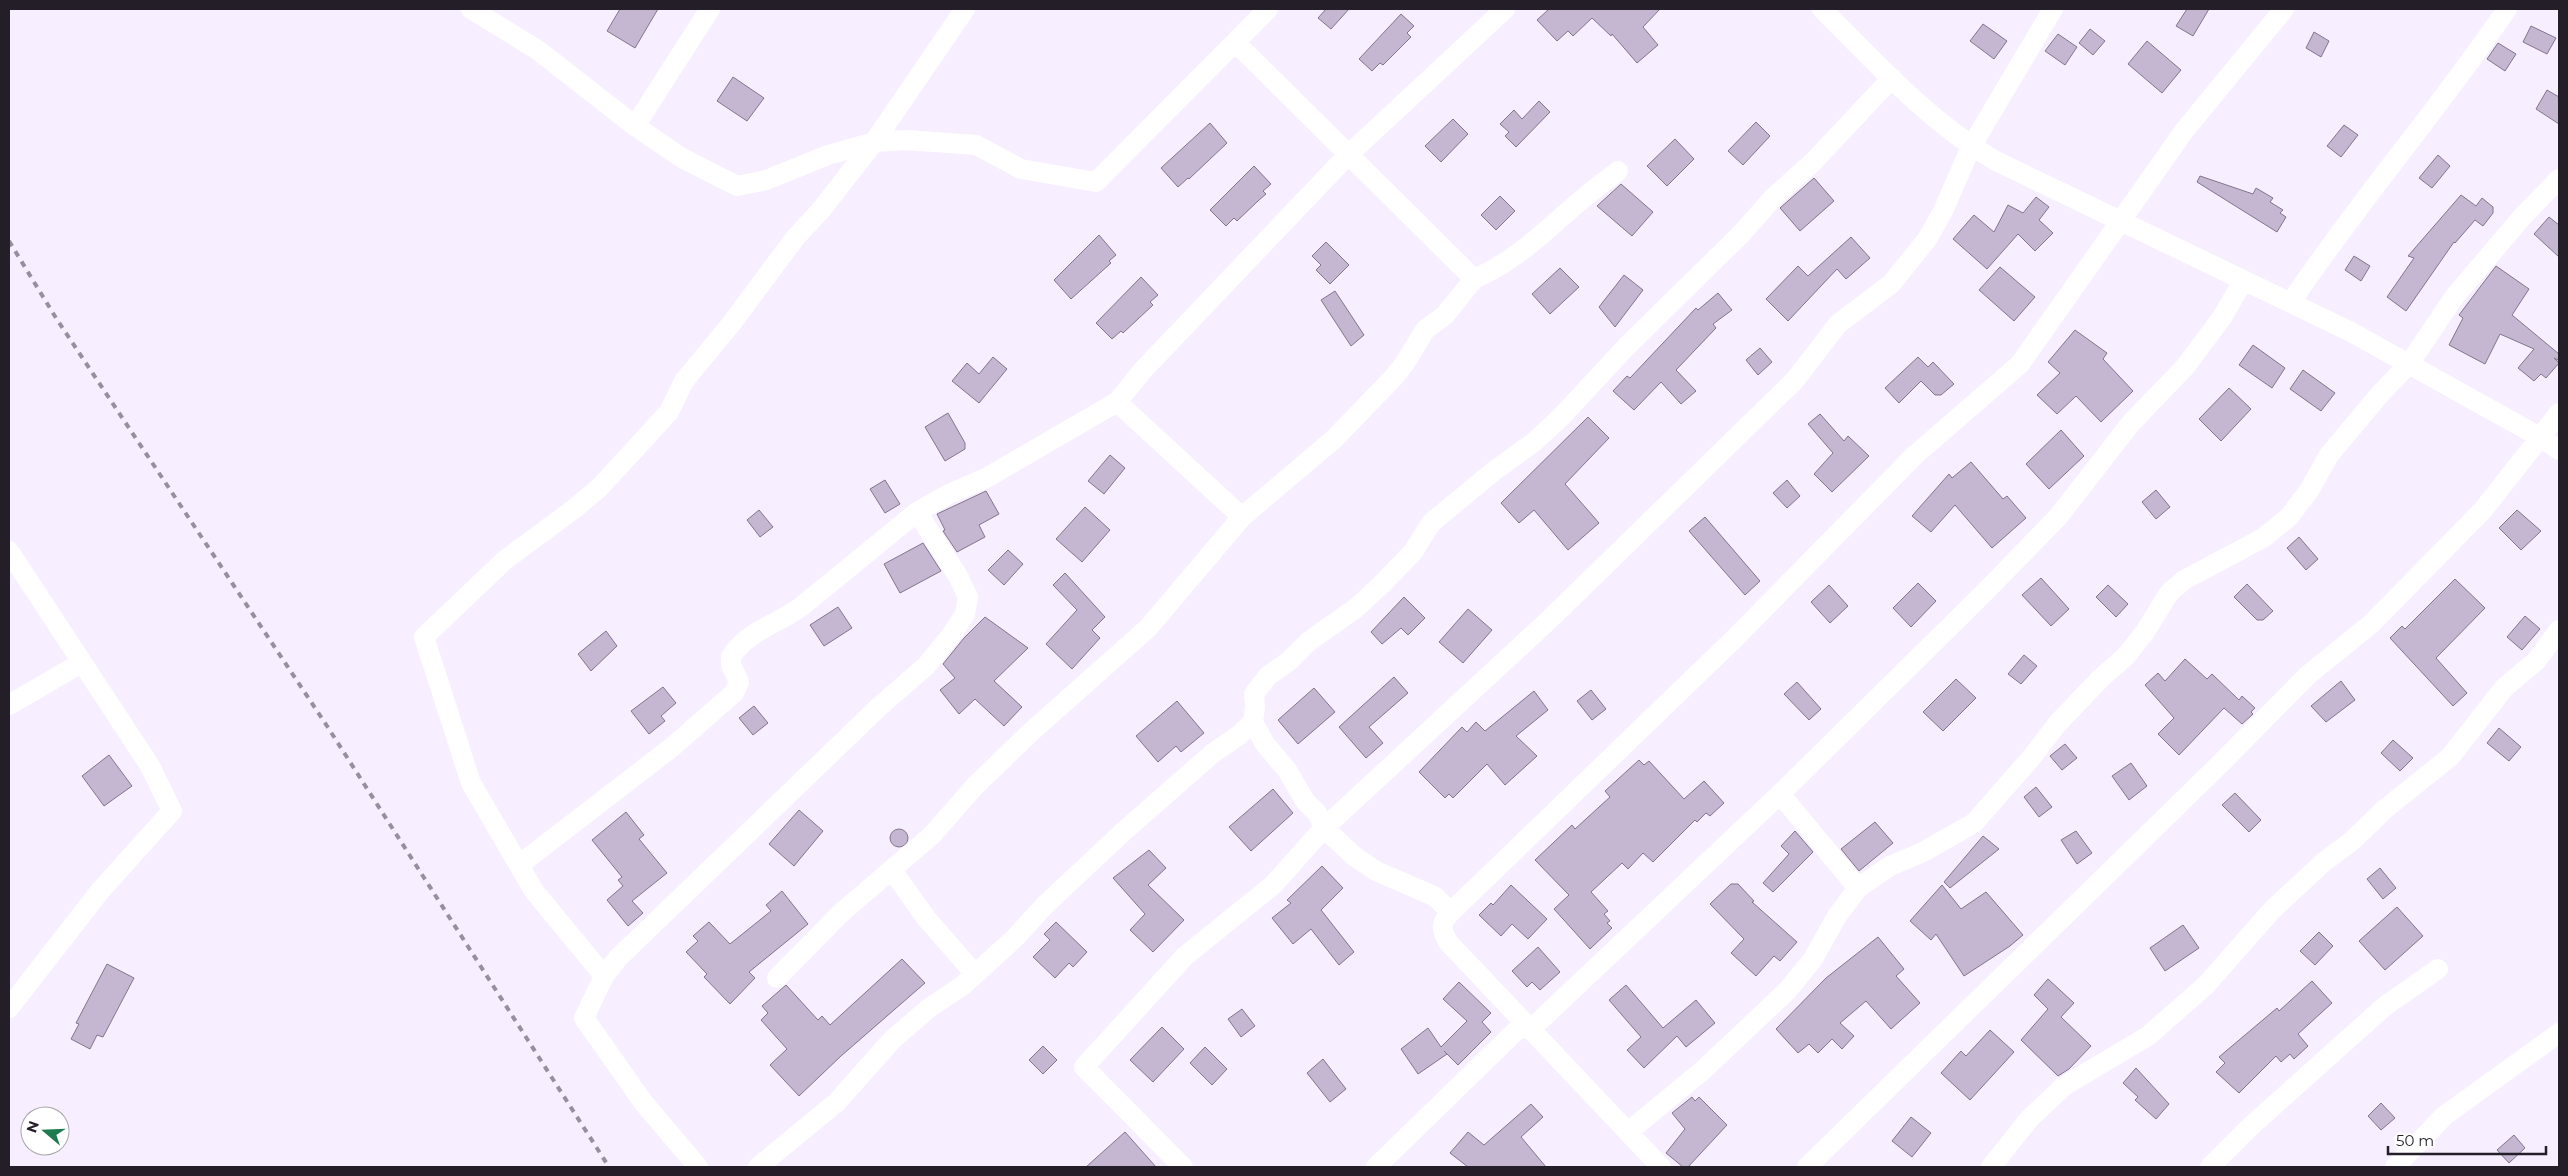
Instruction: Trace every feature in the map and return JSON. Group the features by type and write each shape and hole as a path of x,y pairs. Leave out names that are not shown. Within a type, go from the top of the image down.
{"street":[{"path":"471,9 539,51 635,126 682,158 737,186 766,180 828,155 874,142 908,140 976,145 1021,169 1096,182 1268,9"},
{"path":"635,126 710,9"},
{"path":"604,976 534,891 471,783 424,637 505,560 574,509 619,469 669,412 684,381 704,353 730,324 790,244 821,210 874,142 965,9"},
{"path":"519,865 671,748 734,693 740,682 731,665 731,657 749,636 783,620 917,512 949,494 986,478 1117,402 1143,370 1347,156 1505,9"},
{"path":"1822,9 1892,78 1941,123 1971,147 1994,160 2291,302 2409,364 2540,437 2559,450"},
{"path":"1183,1167 1084,1067 1185,956 1272,885 1324,828 1550,619 1774,401 1795,380 1838,324 1891,284 1928,238 1944,211 1971,147 2053,9"},
{"path":"1662,1167 1448,942 1442,929 1443,920 1735,638 1914,456 2020,364 2184,130 2284,9"},
{"path":"2291,302 2334,238 2482,46 2507,9"},
{"path":"1235,42 1347,156 1474,279"},
{"path":"1451,912 1434,896 1376,871 1354,856 1324,828 1317,813 1305,801 1287,770 1265,744 1253,722 1254,694 1268,676 1289,661 1308,642 1356,608 1413,552 1431,523 1494,471 1534,442 1561,418 1626,347 1741,234 1774,197 1812,162 1892,78"},
{"path":"777,978 841,913 932,835 975,786 1032,731 1148,628 1242,517 1334,439 1394,376 1425,330 1444,315 1474,279 1500,267 1526,249 1585,196 1618,171"},
{"path":"1628,1132 1702,1071 1787,991 1814,959 1836,916 1858,888 1890,866 1923,852 1974,823 2031,758 2058,723 2101,678 2126,656 2145,632 2169,593 2184,580 2262,538 2289,517 2310,490 2329,455 2380,394 2409,364 2455,296 2482,262 2522,216 2559,180"},
{"path":"1376,1167 1780,794 1984,593 2058,517 2131,423 2185,367 2223,316 2244,281"},
{"path":"1117,402 1242,517"},
{"path":"1807,1167 2221,763 2308,675 2371,624 2483,510 2559,413"},
{"path":"698,1167 643,1102 584,1018 604,976 618,958 647,933 725,853 880,706 926,666 952,634 965,614 968,597 958,576 917,512"},
{"path":"9,550 150,766 172,811 100,892 9,1007"},
{"path":"1991,1167 2030,1118 2064,1086 2148,1036 2206,985 2273,909 2325,861 2352,841 2385,808 2450,757 2504,688 2536,661 2559,630"},
{"path":"9,705 81,662"},
{"path":"758,1167 837,1102 892,1040 929,1008 962,986 1015,938 1044,906 1123,832 1253,722"},
{"path":"1780,794 1858,888"},
{"path":"892,870 926,918 975,974"},
{"path":"2210,1167 2251,1126 2384,1006 2438,970"},
{"path":"2395,1167 2444,1116 2559,1034"}],"building":[{"path":"620,9 658,9 635,48 607,31"},
{"path":"1326,9 1349,9 1331,29 1318,18"},
{"path":"1549,9 1660,9 1643,27 1658,45 1637,63 1612,34 1611,36 1592,18 1573,36 1568,31 1557,41 1537,20"},
{"path":"2187,9 2209,9 2193,36 2176,26"},
{"path":"1401,14 1414,26 1407,33 1411,37 1383,65 1380,63 1372,71 1359,59"},
{"path":"1983,24 2007,41 1994,59 1970,41"},
{"path":"2531,26 2556,38 2547,54 2523,42"},
{"path":"2090,29 2105,41 2093,55 2079,43"},
{"path":"2314,32 2329,41 2321,57 2306,48"},
{"path":"2058,34 2077,47 2065,65 2045,51"},
{"path":"2147,41 2181,70 2162,93 2128,64"},
{"path":"2498,43 2516,54 2505,71 2487,59"},
{"path":"733,77 764,98 747,121 717,101"},
{"path":"2547,90 2559,97 2559,124 2536,109"},
{"path":"1539,101 1550,112 1516,147 1505,136 1509,132 1500,124 1514,110 1522,119"},
{"path":"1453,119 1468,134 1441,162 1425,146"},
{"path":"1756,122 1770,136 1743,165 1728,151"},
{"path":"1210,123 1227,143 1178,187 1161,168"},
{"path":"2344,125 2358,135 2341,157 2327,146"},
{"path":"1675,139 1694,159 1667,186 1647,166"},
{"path":"2438,155 2450,166 2432,188 2419,178"},
{"path":"1254,166 1271,184 1263,191 1266,194 1237,221 1234,218 1226,226 1210,210"},
{"path":"2200,176 2253,194 2256,188 2273,198 2270,202 2283,210 2280,213 2286,217 2277,232 2197,182"},
{"path":"1814,178 1834,201 1800,231 1780,208"},
{"path":"1621,184 1653,212 1632,236 1597,206"},
{"path":"2461,195 2476,206 2482,198 2493,207 2493,213 2483,226 2475,220 2454,242 2406,311 2387,297 2414,258 2408,256"},
{"path":"1500,196 1515,211 1496,230 1481,215"},
{"path":"2036,197 2049,207 2039,220 2053,233 2035,251 2018,234 1987,269 1953,239 1974,215 1994,232 2008,205 2023,213"},
{"path":"2549,217 2559,225 2559,257 2534,234"},
{"path":"1099,235 1116,255 1109,261 1111,263 1071,299 1054,280"},
{"path":"1851,237 1870,258 1846,279 1837,269 1788,321 1766,299 1798,266 1808,276"},
{"path":"1326,242 1349,265 1330,284 1316,270 1321,265 1312,256"},
{"path":"2354,256 2370,266 2361,281 2345,270"},
{"path":"2496,266 2529,289 2512,315 2559,354 2558,360 2554,358 2559,363 2546,378 2541,374 2534,381 2518,368 2534,349 2500,334 2485,364 2449,345 2463,318 2459,315"},
{"path":"2000,267 2035,297 2014,321 1979,290"},
{"path":"1560,268 1579,287 1550,314 1532,294"},
{"path":"1624,275 1643,290 1615,327 1599,307"},
{"path":"1141,277 1158,295 1150,302 1153,305 1123,333 1121,331 1112,339 1096,323"},
{"path":"1335,291 1364,335 1351,346 1321,300"},
{"path":"1718,293 1732,310 1713,324 1716,328 1676,370 1696,391 1681,404 1661,382 1634,410 1613,391 1627,376 1630,378 1696,308 1698,310"},
{"path":"2075,330 2107,353 2103,359 2133,391 2101,422 2076,396 2057,414 2037,395 2060,373 2048,362"},
{"path":"2253,345 2285,368 2272,388 2239,365"},
{"path":"1760,348 1772,362 1758,375 1746,360"},
{"path":"993,357 1007,369 979,403 952,381 967,363 979,374"},
{"path":"1918,357 1928,367 1933,362 1954,384 1941,395 1935,395 1921,381 1899,403 1885,388"},
{"path":"2303,370 2335,393 2321,411 2290,389"},
{"path":"2229,388 2251,409 2221,441 2199,419"},
{"path":"948,413 965,443 965,449 945,461 925,427"},
{"path":"1820,414 1844,441 1848,436 1869,456 1832,492 1814,474 1833,453 1808,424"},
{"path":"1588,417 1609,438 1565,484 1599,523 1568,550 1534,510 1519,523 1501,503"},
{"path":"2061,430 2084,456 2049,489 2026,464"},
{"path":"1110,455 1125,468 1104,494 1088,481"},
{"path":"1971,462 2003,499 2007,496 2026,518 1992,548 1955,505 1931,532 1912,516 1949,474 1952,478"},
{"path":"885,480 900,504 885,513 870,489"},
{"path":"1787,480 1800,496 1787,508 1773,493"},
{"path":"2156,490 2170,507 2156,519 2142,502"},
{"path":"986,491 999,514 979,525 985,537 957,552 943,531 945,530 937,514"},
{"path":"1085,507 1110,530 1082,562 1056,539"},
{"path":"759,510 773,527 760,537 747,520"},
{"path":"2517,510 2541,531 2521,550 2499,528"},
{"path":"1705,517 1760,581 1745,595 1689,531"},
{"path":"2299,537 2318,559 2306,570 2287,548"},
{"path":"923,543 941,571 900,593 884,564"},
{"path":"1008,550 1023,564 1004,585 988,570"},
{"path":"1065,573 1105,617 1092,630 1100,638 1072,669 1046,644 1077,610 1053,585"},
{"path":"2041,578 2069,609 2051,626 2022,595"},
{"path":"2455,579 2485,608 2436,658 2467,693 2453,706 2390,638 2402,626 2405,629"},
{"path":"1918,583 1936,601 1911,627 1893,608"},
{"path":"2247,584 2273,611 2263,620 2257,620 2234,597"},
{"path":"1829,585 1848,606 1830,623 1811,602"},
{"path":"2108,585 2128,604 2116,617 2096,597"},
{"path":"1404,597 1425,618 1408,635 1401,628 1382,644 1371,632"},
{"path":"838,607 852,628 824,646 810,625"},
{"path":"1468,609 1492,630 1463,663 1439,642"},
{"path":"2525,616 2540,629 2522,650 2507,637"},
{"path":"985,617 1028,648 994,681 1022,707 1004,726 975,699 959,714 940,690 955,678 943,664 964,638"},
{"path":"606,631 617,646 591,671 578,654"},
{"path":"2024,655 2037,666 2021,684 2008,674"},
{"path":"2185,659 2207,679 2212,674 2239,700 2242,696 2255,708 2251,712 2253,714 2242,724 2224,708 2179,755 2158,734 2174,718 2145,685 2158,673 2165,681"},
{"path":"1394,677 1408,693 1369,727 1383,743 1366,758 1339,727"},
{"path":"1956,679 1976,698 1943,731 1923,712"},
{"path":"2341,681 2355,700 2326,722 2311,706"},
{"path":"1797,682 1821,709 1809,720 1784,694"},
{"path":"663,687 676,703 661,716 665,721 649,734 631,711"},
{"path":"1314,688 1335,712 1298,744 1278,720"},
{"path":"1591,690 1606,709 1592,720 1577,701"},
{"path":"1534,691 1548,710 1516,736 1537,756 1505,785 1487,764 1453,798 1449,794 1445,798 1419,772 1462,727 1467,732 1476,722 1485,731"},
{"path":"1177,701 1204,733 1181,752 1176,746 1158,762 1136,736"},
{"path":"754,706 768,723 753,735 739,718"},
{"path":"2499,728 2521,747 2509,761 2487,743"},
{"path":"2393,740 2413,758 2400,771 2381,753"},
{"path":"2065,744 2077,758 2062,770 2050,756"},
{"path":"109,755 132,786 104,806 82,776"},
{"path":"1639,760 1644,765 1649,761 1684,799 1704,781 1724,803 1710,816 1706,813 1697,822 1695,820 1653,862 1643,853 1628,869 1622,863 1591,892 1608,911 1604,914 1610,921 1607,923 1612,928 1590,949 1554,909 1569,895 1535,860 1572,825 1575,829 1610,797 1605,791"},
{"path":"2131,763 2147,786 2129,800 2112,776"},
{"path":"2036,787 2052,807 2039,817 2024,797"},
{"path":"1273,789 1293,813 1251,851 1229,827"},
{"path":"2235,793 2261,820 2249,832 2222,805"},
{"path":"799,810 823,831 794,866 769,844"},
{"path":"626,812 644,835 639,839 667,873 632,901 643,913 628,926 607,900 623,886 618,880 622,877 592,840"},
{"path":"1875,822 1893,843 1859,871 1841,849"},
{"path":"899,829 905,832 908,838 905,844 899,847 893,844 890,838 893,832"},
{"path":"1795,831 1813,852 1773,892 1763,883 1789,854 1781,846"},
{"path":"2076,831 2092,853 2077,864 2061,840"},
{"path":"1983,836 1999,849 1950,888 1944,882"},
{"path":"1149,850 1166,868 1148,885 1184,920 1153,952 1130,930 1145,914 1113,878"},
{"path":"1322,866 1343,888 1321,910 1354,952 1339,965 1311,929 1293,944 1272,918 1291,903 1287,900"},
{"path":"2380,868 2396,888 2383,899 2367,879"},
{"path":"1731,884 1738,884 1754,901 1752,902 1797,942 1780,961 1774,956 1756,976 1731,953 1744,939 1710,904"},
{"path":"1511,885 1547,919 1528,939 1512,924 1501,936 1479,915 1491,903 1493,905"},
{"path":"1942,885 1961,909 1986,892 2023,935 2010,946 1964,976 1936,934 1931,940 1910,921"},
{"path":"782,891 808,924 749,972 755,978 730,1004 704,977 707,974 686,952 698,941 693,936 709,922 730,944 771,911 766,905"},
{"path":"2397,907 2423,936 2385,970 2359,941"},
{"path":"1056,922 1087,952 1073,967 1069,963 1055,978 1033,957 1050,940 1044,934"},
{"path":"2183,925 2199,948 2165,971 2150,948"},
{"path":"2319,932 2333,946 2315,965 2300,951"},
{"path":"1878,937 1904,969 1896,976 1920,1003 1891,1029 1866,1001 1840,1023 1854,1036 1842,1049 1832,1039 1818,1053 1809,1044 1798,1053 1776,1029 1826,978"},
{"path":"1538,947 1560,972 1540,990 1532,982 1527,987 1512,971"},
{"path":"902,959 925,983 841,1056 799,1096 770,1065 787,1049 761,1020 768,1013 762,1006 786,985 818,1020 822,1016 830,1025"},
{"path":"107,964 134,978 103,1037 97,1035 90,1049 71,1039 79,1024 76,1023"},
{"path":"2048,979 2074,1003 2061,1017 2091,1046 2069,1069 2058,1076 2021,1040 2048,1009 2034,995"},
{"path":"2312,981 2332,1003 2298,1034 2308,1046 2294,1059 2290,1054 2281,1062 2276,1056 2239,1093 2216,1072 2225,1063 2219,1057 2277,1008 2279,1011"},
{"path":"1459,982 1491,1013 1482,1022 1491,1032 1458,1065 1447,1054 1418,1074 1401,1049 1428,1028 1441,1047 1467,1021 1443,999"},
{"path":"1626,985 1663,1028 1696,1000 1715,1023 1686,1047 1677,1036 1644,1068 1627,1050 1641,1037 1609,1000"},
{"path":"1242,1009 1255,1026 1241,1037 1228,1019"},
{"path":"1162,1027 1184,1049 1153,1082 1130,1060"},
{"path":"1990,1030 2014,1052 1970,1100 1941,1073 1961,1051 1966,1056"},
{"path":"1043,1046 1057,1060 1043,1074 1029,1060"},
{"path":"1205,1047 1227,1069 1212,1085 1190,1063"},
{"path":"1323,1059 1346,1089 1330,1102 1307,1073"},
{"path":"2136,1068 2169,1104 2156,1119 2135,1100 2138,1097 2123,1083"},
{"path":"1692,1097 1695,1101 1699,1097 1727,1125 1688,1167 1683,1167 1666,1153 1685,1129 1672,1113"},
{"path":"2381,1103 2395,1118 2381,1130 2368,1116"},
{"path":"1531,1104 1543,1117 1521,1137 1546,1167 1468,1167 1450,1153 1468,1132 1484,1145"},
{"path":"1911,1117 1931,1133 1912,1157 1892,1141"},
{"path":"1125,1132 1156,1167 1086,1167"},
{"path":"2514,1135 2525,1148 2509,1163 2497,1150"}],"railway":[{"path":"9,241 56,318 327,726 609,1167"}]}
